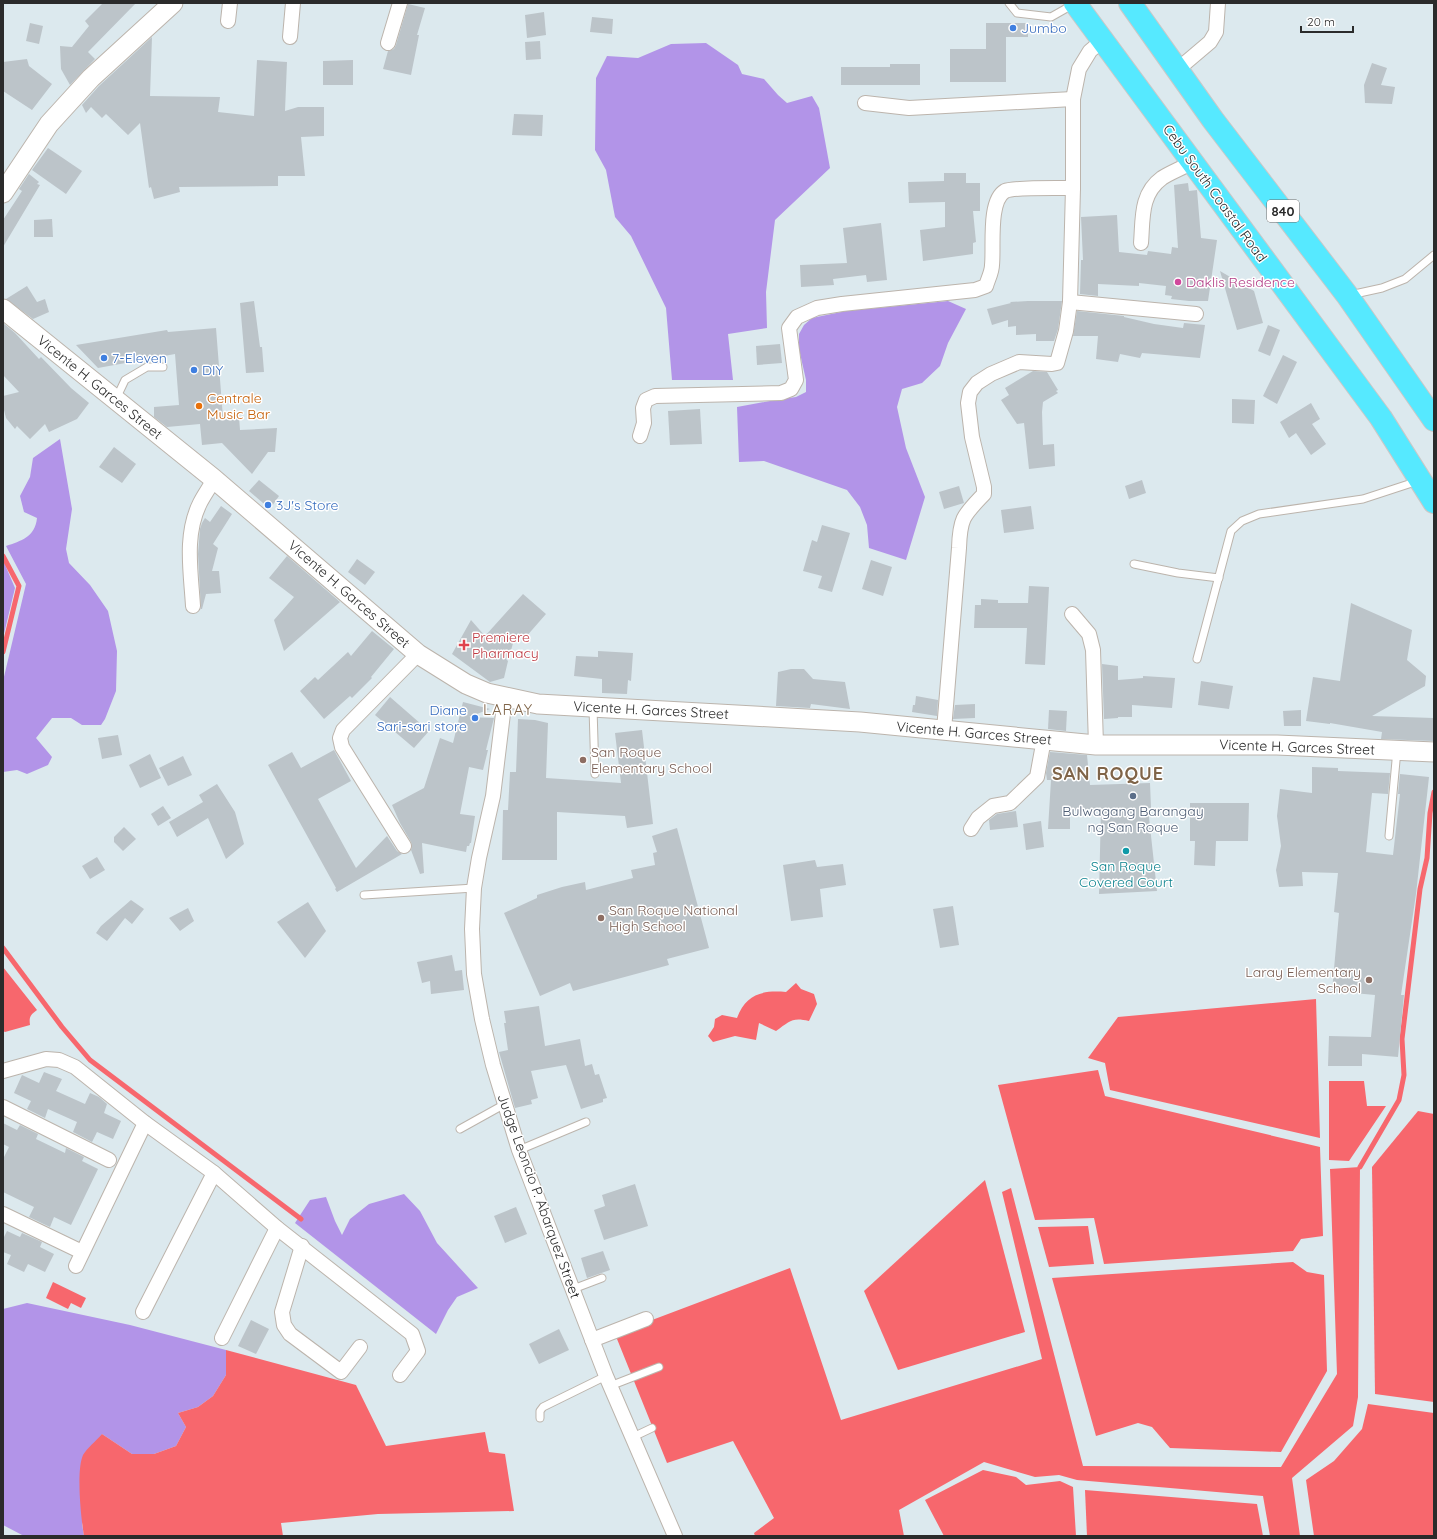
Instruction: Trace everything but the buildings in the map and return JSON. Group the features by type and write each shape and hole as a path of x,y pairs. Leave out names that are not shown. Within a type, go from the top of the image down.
{"highway":[{"name":"Cebu South Coastal Road","path":"1075,3 1381,418 1434,502"},
{"name":"840","path":"1130,3 1213,120 1347,295 1430,410"}],"street":[{"path":"3,193 49,124 91,78 173,3"},
{"path":"228,21 230,3"},
{"path":"290,37 293,3"},
{"path":"388,43 400,3"},
{"path":"1178,70 1210,42 1216,32 1218,3"},
{"path":"944,730 960,528 965,514 984,494 984,487 972,437 968,403 970,392 978,383 991,374 1019,362 1057,363 1066,331 1070,302 1073,188 1073,99 1079,69 1090,51 1103,40"},
{"path":"865,103 909,108 1073,99"},
{"path":"1141,243 1144,203 1150,190 1162,178 1192,162"},
{"path":"640,436 644,423 643,408 646,400 655,396 782,393 791,389 796,380 789,328 797,317 817,308 975,290 986,286 992,267 994,213 998,198 1006,191 1016,189 1073,188"},
{"path":"1070,302 1196,314"},
{"name":"Vicente H. Garces Street","path":"3,309 214,479 418,654 466,684 487,693 504,698 538,704 860,722 1096,744 1277,745 1434,752"},
{"path":"193,606 189,551 191,529 200,504 214,479"},
{"path":"1072,614 1089,634 1093,650 1096,744"},
{"path":"404,846 342,747 340,738 343,730 418,654"},
{"name":"Judge Leoncio P. Abarquez Street","path":"504,698 493,796 474,888 472,929 474,974 482,1019 493,1065 519,1150 608,1381 675,1536"},
{"path":"971,829 978,818 993,806 1010,803 1037,777 1044,739"},
{"path":"3,1071 46,1059 59,1060 75,1067 146,1123 214,1173 278,1228 412,1334 418,1351 400,1375"},
{"path":"3,1108 110,1160"},
{"path":"76,1266 146,1123"},
{"path":"143,1312 214,1173"},
{"path":"3,1214 82,1252"},
{"path":"222,1338 278,1228"},
{"path":"302,1246 282,1312 284,1325 290,1334 341,1372 360,1347"},
{"path":"592,1340 646,1319"}],"lane":[{"path":"1009,3 1017,13 1051,18 1075,3"},
{"path":"1347,295 1382,288 1405,279 1434,254"},
{"path":"116,399 125,380 147,367 163,367"},
{"path":"1197,659 1231,531 1242,521 1259,514 1363,499 1420,480"},
{"path":"1134,564 1178,573 1219,578"},
{"path":"593,706 595,774"},
{"path":"1389,836 1397,750"},
{"path":"364,895 474,888"},
{"path":"460,1129 505,1104"},
{"path":"519,1150 586,1122"},
{"path":"573,1289 602,1278"},
{"path":"540,1418 540,1411 543,1407 608,1381 658,1368"},
{"path":"632,1437 652,1428"}],"shaded area":[{"path":"706,43 738,65 742,74 764,79 787,103 812,96 819,108 830,168 775,220 766,292 767,328 728,334 733,380 672,380 666,308 631,236 615,217 606,170 595,150 596,78 607,56 638,58 671,44"},
{"path":"948,301 966,309 948,343 940,366 922,383 902,389 897,407 906,448 925,497 906,560 869,548 867,525 860,507 847,490 764,461 739,462 737,407 796,397 806,392 806,380 799,349 799,334 804,325 812,318 846,311"},
{"path":"60,439 72,509 66,549 69,563 90,585 108,611 117,651 116,691 105,719 101,725 82,725 71,718 52,718 36,738 52,757 48,765 27,774 17,770 3,772 3,681 26,584 6,546 22,540 33,530 37,518 24,512 20,496 30,477 33,458"},
{"path":"3,560 15,588 3,638"},
{"path":"3,967 37,1010 30,1016 30,1025 5,1032 3,1031"},
{"path":"796,983 801,989 814,994 817,1004 809,1021 799,1019 791,1021 776,1031 759,1023 756,1040 735,1036 713,1042 708,1036 714,1027 715,1019 722,1015 737,1018 745,1004 756,995 769,992 786,992"},
{"path":"1316,999 1320,1138 1110,1090 1105,1063 1088,1058 1118,1017"},
{"path":"1098,1070 1105,1096 1320,1147 1323,1236 1301,1239 1293,1251 1104,1264 1094,1218 1035,1220 998,1085"},
{"path":"1329,1081 1364,1081 1367,1106 1386,1106 1349,1161 1329,1160"},
{"path":"1418,1111 1434,1114 1434,1402 1375,1394 1372,1167"},
{"path":"1360,1167 1358,1397 1353,1426 1292,1478 1300,1536 1270,1536 1263,1496 1077,1480 1059,1475 1035,1477 984,1462 899,1510 904,1536 755,1536 754,1533 774,1518 733,1441 667,1463 615,1334 790,1268 841,1420 1042,1359 1002,1192 1011,1188 1083,1466 1281,1467 1337,1374 1330,1169"},
{"path":"985,1180 1025,1332 898,1370 864,1291"},
{"path":"404,1194 420,1211 437,1243 478,1288 457,1297 448,1310 436,1334 295,1223 310,1200 326,1197 342,1235 350,1219 369,1204"},
{"path":"1088,1226 1094,1264 1049,1267 1038,1227"},
{"path":"1293,1262 1307,1272 1324,1275 1327,1371 1281,1452 1170,1448 1152,1427 1138,1423 1096,1436 1052,1278"},
{"path":"53,1282 86,1298 81,1308 71,1303 68,1309 46,1298"},
{"path":"27,1303 130,1325 226,1350 226,1375 213,1396 198,1407 178,1413 186,1427 176,1446 154,1454 132,1454 102,1434 82,1524 84,1536 24,1536 3,1525 3,1309"},
{"path":"226,1350 356,1385 386,1446 485,1432 489,1452 505,1454 514,1511 378,1514 281,1523 283,1536 84,1536 79,1483 81,1462 85,1452 102,1434 132,1454 154,1454 176,1446 186,1427 178,1413 198,1407 213,1396 226,1375"},
{"path":"1368,1404 1434,1413 1434,1536 1314,1536 1306,1480 1334,1461 1362,1429"},
{"path":"983,1470 1016,1477 1026,1485 1060,1481 1073,1487 1076,1536 944,1536 925,1500"},
{"path":"1085,1490 1257,1504 1263,1536 1087,1536"}],"waterway":[{"path":"3,556 19,586 3,652"},
{"path":"1360,1167 1399,1100 1404,1075 1402,1039 1420,889 1427,858 1430,813 1434,792"},
{"path":"3,948 62,1027 90,1060 301,1219"}],"place":[{"name":"Jumbo","path":"1013,28"},
{"name":"Daklis Residence","path":"1178,282"},
{"name":"7-Eleven","path":"104,358"},
{"name":"DIY","path":"194,370"},
{"name":"Centrale Music Bar","path":"199,406"},
{"name":"3J's Store","path":"268,505"},
{"name":"Premiere Pharmacy","path":"464,645"},
{"name":"Diane Sari-sari store","path":"475,718"},
{"name":"San Roque Elementary School","path":"583,760"},
{"name":"Bulwagang Barangay ng San Roque","path":"1133,796"},
{"name":"San Roque Covered Court","path":"1126,851"},
{"name":"San Roque National High School","path":"601,918"},
{"name":"Laray Elementary School","path":"1369,980"}],"district":[{"name":"LARAY","path":"508,710"},
{"name":"SAN ROQUE","path":"1108,774"}]}
